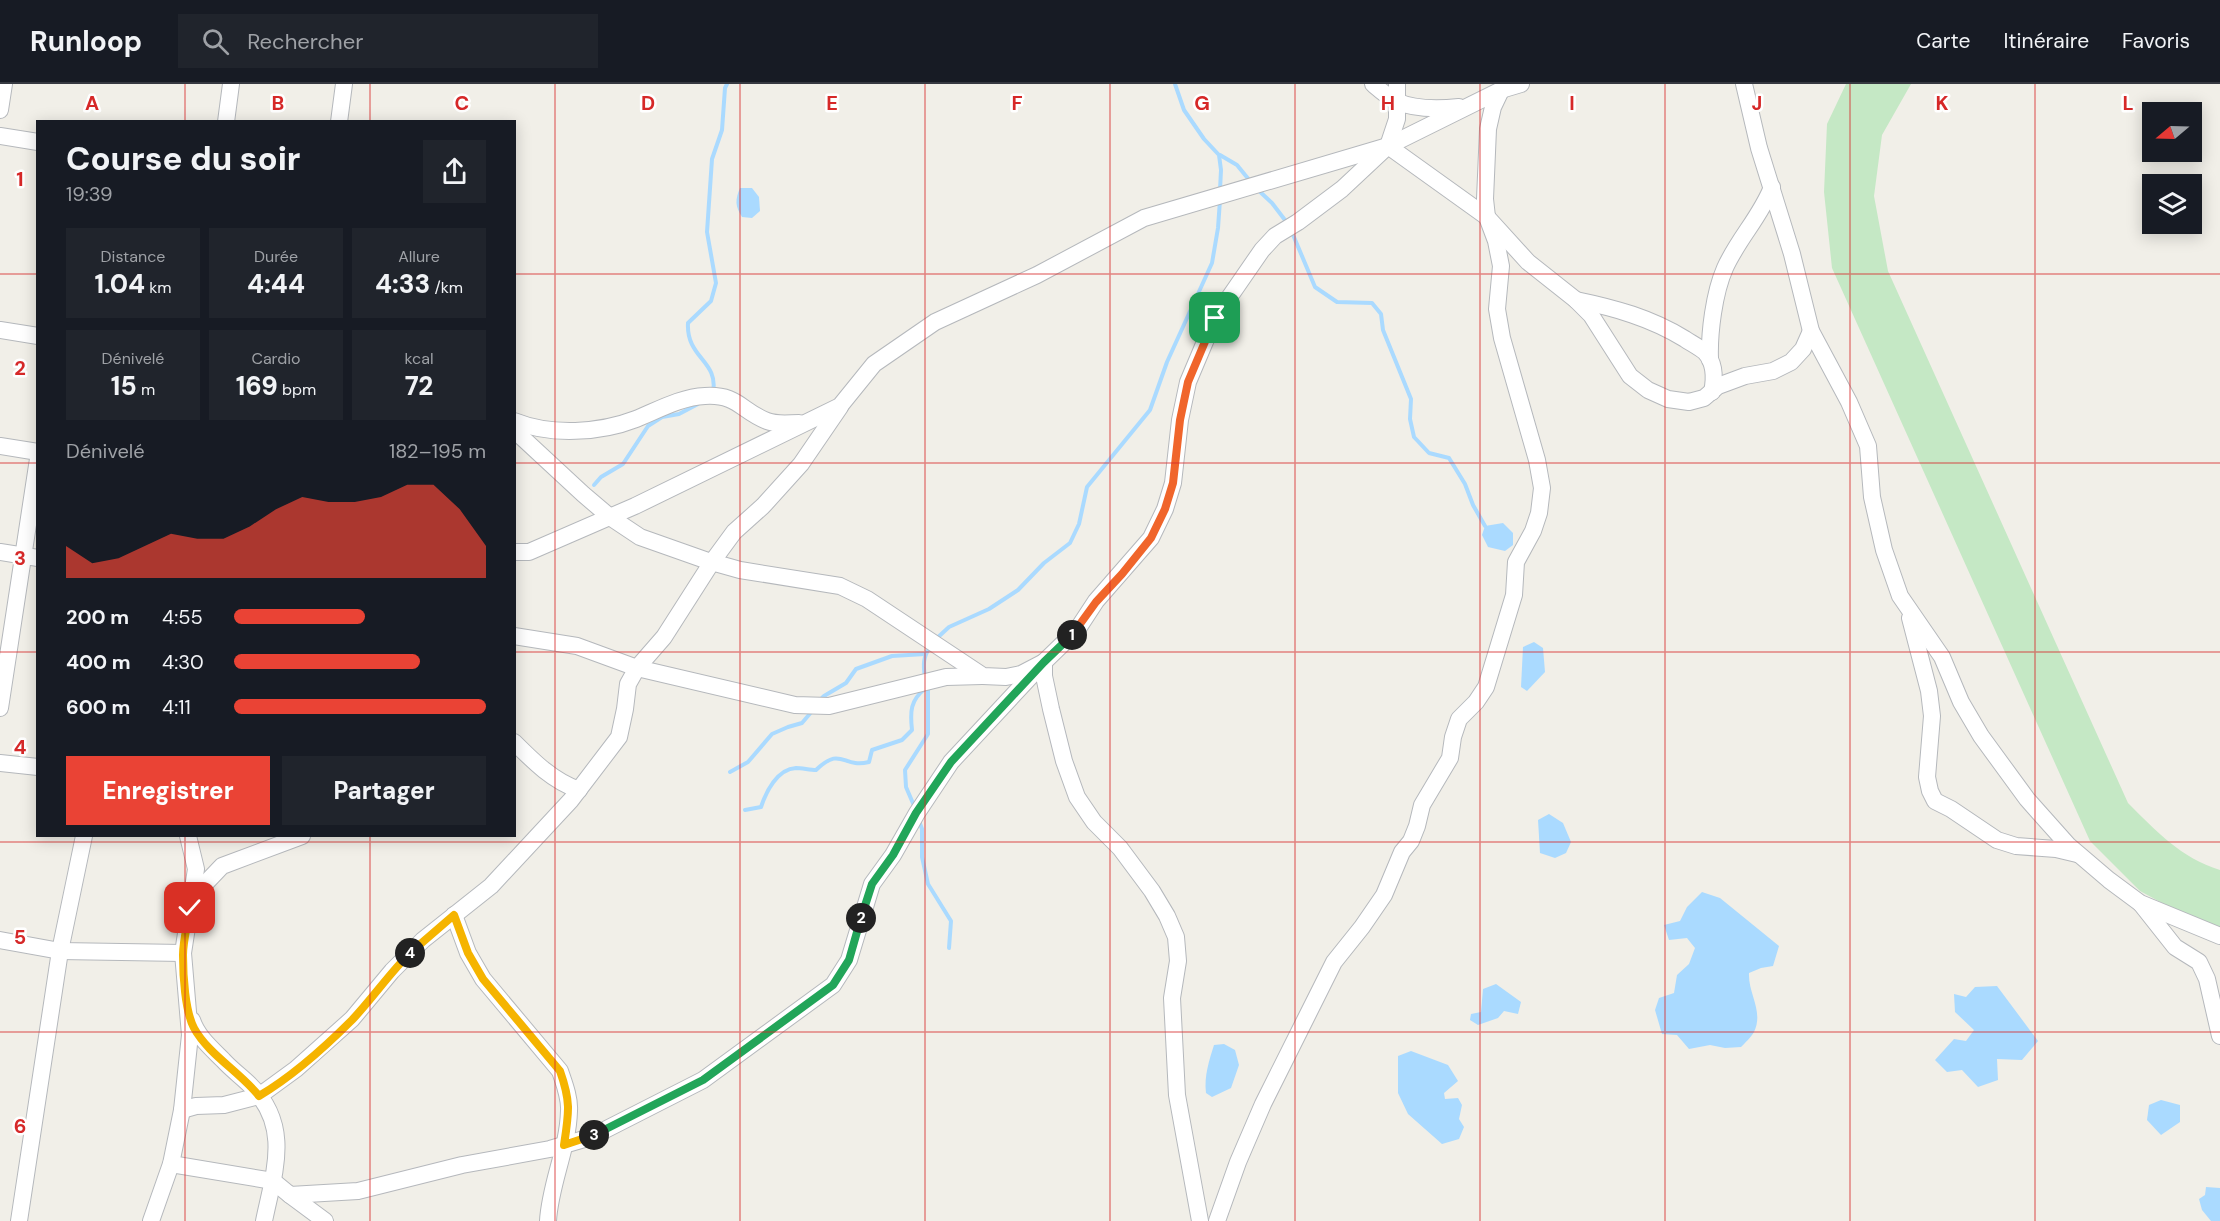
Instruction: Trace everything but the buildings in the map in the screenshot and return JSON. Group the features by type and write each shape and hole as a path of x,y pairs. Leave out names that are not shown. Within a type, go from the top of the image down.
{"street":[{"path":"0,110 4,84"},
{"path":"226,120 231,84"},
{"path":"339,120 344,84"},
{"path":"1373,84 1397,101 1418,106 1442,109 1468,106"},
{"path":"290,1195 358,1191 462,1165 564,1145 591,1137 703,1080 833,985 849,960 872,884 893,855 916,813 951,762 1077,630 1096,602 1151,538 1165,509 1173,483 1180,420 1188,382 1215,318 1262,250 1275,236 1342,189 1388,146 1397,119 1398,84"},
{"path":"182,1110 196,1106 224,1105 259,1096 273,1087 319,1051 352,1019 392,971 423,940 491,886 579,790 619,737 628,684 637,668 664,637 734,532 763,506 801,464 840,406 874,364 934,322 1037,274 1144,218 1388,146 1502,87 1521,84"},
{"path":"1744,84 1811,331 1850,402 1868,446 1872,497 1884,550 1900,596 1908,611 1928,634 1942,657 1961,702 1981,736 2027,799 2079,854 2140,903 2175,947 2199,962 2216,997 2220,1036"},
{"path":"1216,1221 1263,1104 1334,962 1384,895 1402,852 1414,834 1422,805 1450,758 1453,737 1459,720 1486,687 1514,595 1516,562 1533,531 1539,513 1542,488 1537,460 1502,338 1497,309 1501,266 1496,241 1487,217 1485,199 1488,129 1493,107 1502,87"},
{"path":"0,136 36,142"},
{"path":"1388,146 1487,217 1528,262 1576,300 1591,315 1630,376 1647,390 1668,399 1689,402 1704,398 1718,386 1733,380 1773,371 1791,362 1803,349 1811,331"},
{"path":"1712,392 1715,379 1710,360 1712,325 1725,268 1766,202 1772,187"},
{"path":"1576,300 1627,312 1652,322 1696,346 1710,360"},
{"path":"0,330 36,336"},
{"path":"516,422 528,427 562,430 606,429 686,399 707,396 731,398 755,416 770,422 803,423"},
{"path":"519,555 610,517 840,406"},
{"path":"516,432 610,517 640,537 712,562 791,580 840,586 867,599 982,675"},
{"path":"0,446 36,452"},
{"path":"0,708 30,557 36,484"},
{"path":"0,552 30,557"},
{"path":"1908,611 1929,691 1932,716 1927,777 1935,801 1997,840 2016,846 2056,849 2079,854"},
{"path":"516,636 577,646 637,668 795,705 838,704 946,677 1021,674 1044,662"},
{"path":"1044,662 1044,676 1051,709 1064,760 1077,797 1094,822 1120,848 1152,891 1176,937 1178,961 1172,998 1177,1095 1200,1221"},
{"path":"516,744 564,785 579,790"},
{"path":"0,763 36,767"},
{"path":"19,1221 60,951 84,837"},
{"path":"151,1221 171,1164 182,1110 190,1035 183,953 196,869 188,837"},
{"path":"190,908 202,887 222,866 299,837"},
{"path":"2140,903 2220,936"},
{"path":"454,915 468,953 483,979 560,1071 566,1088 570,1110 564,1145 549,1202 548,1221"},
{"path":"0,940 60,951 183,953"},
{"path":"188,1006 194,1029 250,1085 273,1119 278,1146 264,1221"},
{"path":"171,1164 273,1181 325,1221"}],"green space":[{"path":"1846,84 1911,84 1882,135 1874,196 1888,271 2128,803 2181,851 2220,870 2220,927 2197,922 2140,891 2090,841 1832,268 1824,192 1827,124"}],"water":[{"path":"740,188 752,188 759,197 760,211 752,218 742,217 738,210 737,200"},
{"path":"1503,523 1513,533 1513,545 1505,551 1488,547 1482,535 1485,526"},
{"path":"1534,642 1543,648 1545,672 1527,691 1521,687 1523,647"},
{"path":"1549,814 1563,823 1571,842 1566,853 1555,858 1540,853 1538,820"},
{"path":"1702,892 1720,898 1779,946 1773,966 1749,973 1757,1010 1757,1024 1753,1034 1741,1047 1725,1048 1710,1045 1689,1049 1677,1035 1662,1034 1655,1010 1659,998 1674,993 1677,975 1689,964 1695,948 1687,938 1669,940 1664,925 1680,921 1687,907"},
{"path":"1496,984 1521,1002 1518,1014 1504,1011 1498,1018 1478,1025 1470,1020 1471,1014 1481,1012 1483,989"},
{"path":"1997,986 2038,1041 2022,1060 1997,1059 1998,1080 1978,1087 1962,1070 1947,1072 1935,1060 1954,1039 1966,1041 1974,1030 1955,1012 1954,994 1966,997 1975,987"},
{"path":"1224,1044 1235,1050 1239,1065 1231,1088 1212,1097 1206,1093 1207,1069 1214,1045"},
{"path":"1411,1051 1448,1065 1458,1081 1444,1093 1445,1099 1458,1098 1462,1105 1459,1119 1464,1127 1459,1139 1442,1144 1408,1114 1398,1093 1398,1056"},
{"path":"2161,1100 2180,1105 2180,1122 2161,1135 2147,1120 2149,1105"},
{"path":"2206,1187 2220,1188 2220,1221 2211,1221 2202,1210 2199,1199 2205,1195"}],"waterway":[{"path":"713,392 714,382 711,373 692,344 688,323 711,301 716,283 707,232 712,159 722,130 727,84"},
{"path":"1175,84 1184,110 1204,139 1219,155 1220,190"},
{"path":"1220,155 1237,165 1250,181"},
{"path":"1257,189 1272,203 1288,224"},
{"path":"936,639 949,627 989,609 1018,590 1044,563 1070,543 1079,524 1087,487 1150,410 1167,362 1212,263 1220,200"},
{"path":"1291,230 1315,287 1337,302 1372,303 1381,314 1383,330 1411,399 1410,419 1414,437 1429,453 1449,458 1465,484 1473,505 1485,526"},
{"path":"594,485 601,477 623,464 648,426 662,417 679,414 698,404"},
{"path":"925,677 924,661 930,647"},
{"path":"819,701 846,683 856,669 892,656 925,654"},
{"path":"915,808 906,787 905,770 928,734 928,687"},
{"path":"745,810 761,807 773,782 789,769 816,770 831,759 837,758 853,763 869,762 872,750 902,740 912,730 911,712 914,702 926,688"},
{"path":"730,772 748,762 772,734 802,723 813,710"},
{"path":"919,821 922,829 922,857 928,884 951,921 949,948"}],"route":[{"path":"190,908 183,953 188,1006 194,1029 259,1096 319,1051 352,1019 392,971 423,940 454,915 468,953 483,979 560,1071 570,1110 564,1145 591,1137 703,1080 833,985 849,960 872,884 893,855 916,813 951,762 1077,630 1096,602 1151,538 1165,509 1173,483 1180,420 1188,382 1215,318"}]}
